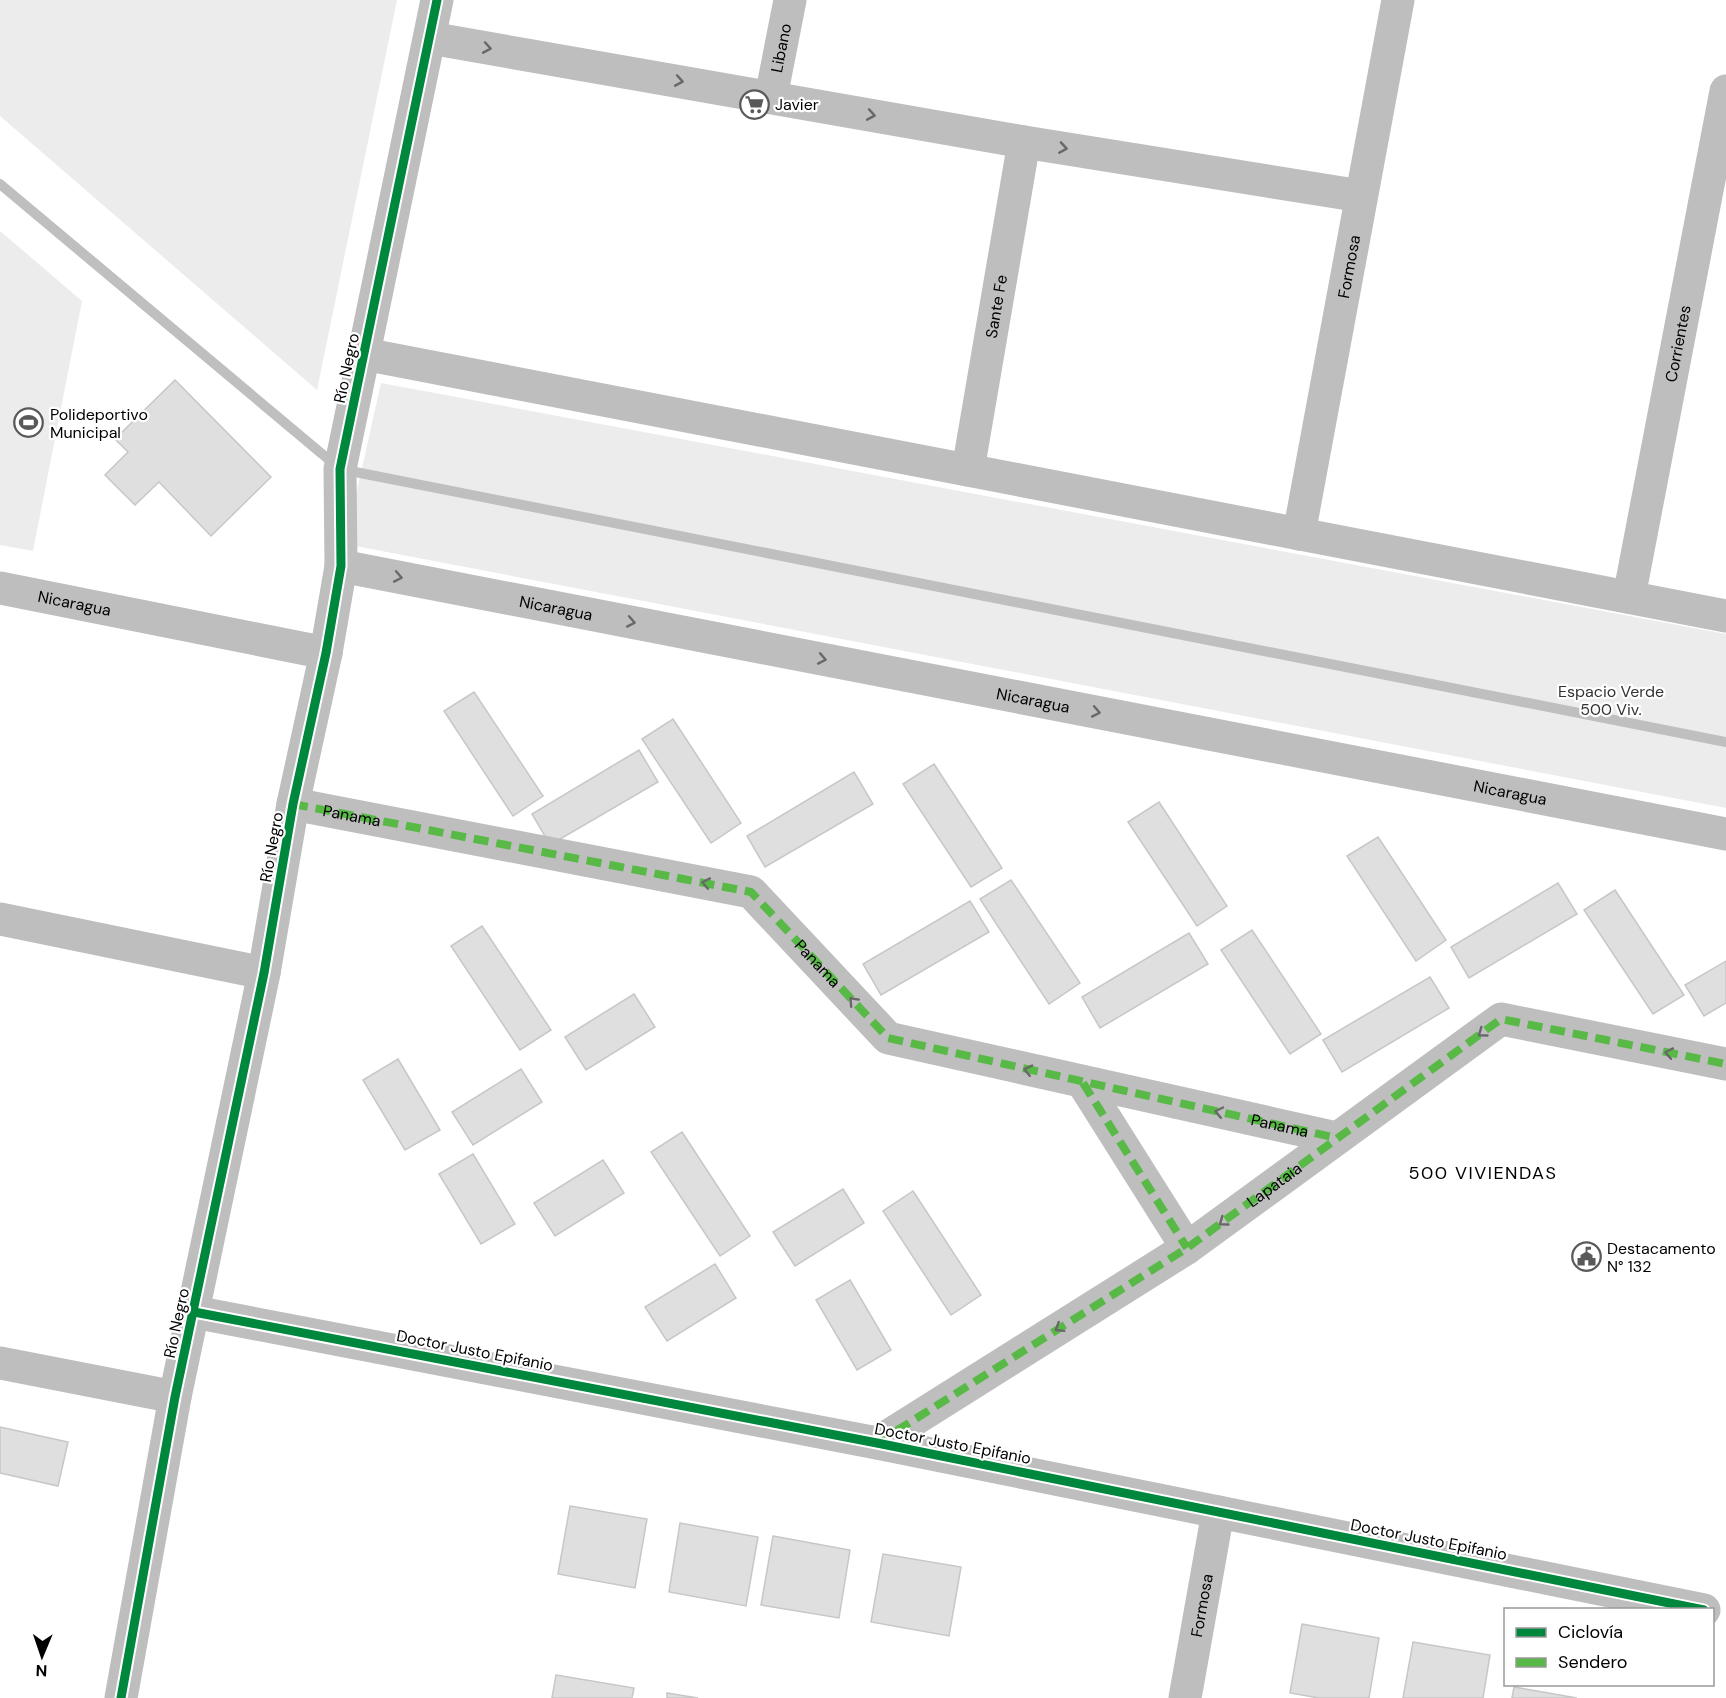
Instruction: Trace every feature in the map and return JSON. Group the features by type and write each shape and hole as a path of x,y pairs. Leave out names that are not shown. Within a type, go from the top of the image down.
{"street":[{"name":"Río Negro","path":"121,1698 175,1397 264,973 294,804 326,652 341,566 340,469 437,0"},
{"name":"Libano","path":"771,97 789,0"},
{"name":"Formosa","path":"1299,534 1398,0"},
{"path":"430,38 1024,142 1361,196"},
{"name":"Corrientes","path":"1629,597 1726,91"},
{"name":"Sante Fe","path":"968,470 1024,142"},
{"path":"364,354 1726,616"},
{"name":"Nicaragua","path":"341,566 1726,834"},
{"name":"Nicaragua","path":"0,588 326,652"},
{"name":"Panama","path":"294,804 751,892 888,1038 1337,1138"},
{"path":"0,919 264,973"},
{"name":"Lapataia","path":"877,1443 1187,1248 1501,1019 1726,1064"},
{"path":"1083,1083 1187,1248"},
{"name":"Doctor Justo Epifanio","path":"194,1311 877,1443 1694,1608"},
{"path":"0,1363 175,1397"},
{"name":"Formosa","path":"1185,1698 1218,1512"}],"green space":[{"path":"0,0 397,0 317,390 0,116"},
{"name":"Polideportivo Municipal","path":"0,231 82,301 33,551 0,545"},
{"name":"Espacio Verde 500 Viv.","path":"381,383 1726,634 1726,808 345,544"}],"building":[{"path":"175,380 271,477 211,536 159,482 135,505 105,475 128,452 115,439"},
{"path":"474,692 543,796 513,816 444,711"},
{"path":"673,719 741,823 711,843 642,739"},
{"path":"639,750 658,782 550,845 532,814"},
{"path":"934,764 1002,868 971,887 903,784"},
{"path":"854,772 873,804 765,867 747,836"},
{"path":"1159,802 1227,906 1197,926 1128,822"},
{"path":"1378,837 1446,940 1416,961 1347,856"},
{"path":"1011,880 1080,983 1049,1004 980,899"},
{"path":"1558,883 1577,914 1469,978 1451,947"},
{"path":"1615,890 1684,995 1653,1014 1584,910"},
{"path":"970,901 989,932 881,995 863,964"},
{"path":"482,926 551,1030 520,1050 451,946"},
{"path":"1252,930 1321,1034 1290,1054 1221,950"},
{"path":"1189,933 1208,964 1100,1028 1082,997"},
{"path":"1726,961 1726,1003 1704,1016 1685,985"},
{"path":"1430,977 1449,1008 1342,1072 1323,1040"},
{"path":"634,994 655,1027 586,1070 565,1037"},
{"path":"398,1059 440,1130 405,1150 363,1080"},
{"path":"521,1069 542,1102 473,1145 452,1112"},
{"path":"682,1132 750,1236 720,1256 651,1152"},
{"path":"473,1154 515,1224 481,1244 439,1174"},
{"path":"603,1160 624,1193 555,1236 534,1203"},
{"path":"843,1189 864,1223 795,1266 773,1232"},
{"path":"913,1191 981,1295 951,1315 883,1211"},
{"path":"715,1264 736,1298 667,1341 645,1307"},
{"path":"850,1280 891,1350 857,1370 816,1300"},
{"path":"0,1427 68,1442 58,1486 0,1473"},
{"path":"570,1506 647,1519 635,1588 558,1574"},
{"path":"680,1523 758,1537 746,1606 669,1592"},
{"path":"773,1536 850,1550 839,1618 761,1605"},
{"path":"883,1554 961,1567 949,1636 871,1622"},
{"path":"1302,1624 1379,1638 1369,1698 1319,1698 1290,1693"},
{"path":"1413,1642 1490,1655 1483,1698 1403,1698"},
{"path":"556,1675 634,1688 632,1698 552,1698"},
{"path":"1514,1687 1577,1698 1512,1698"},
{"path":"667,1693 698,1698 667,1698"}],"waterway":[{"path":"0,184 340,469 1726,742"}],"marked path":[{"path":"293,804 751,892 888,1038 1337,1138"},
{"path":"877,1443 1187,1248 1501,1019 1726,1064"},
{"path":"1083,1083 1187,1248"}],"cycle path":[{"path":"121,1698 175,1397 264,973 293,804 326,653 341,566 340,469 437,0"},
{"path":"194,1312 877,1443 1694,1608"}],"place":[{"name":"Javier","path":"754,104"},
{"name":"Polideportivo Municipal","path":"29,423"},
{"name":"Destacamento N° 132","path":"1586,1257"}],"district":[{"name":"500 VIVIENDAS","path":"1483,1173"}]}
